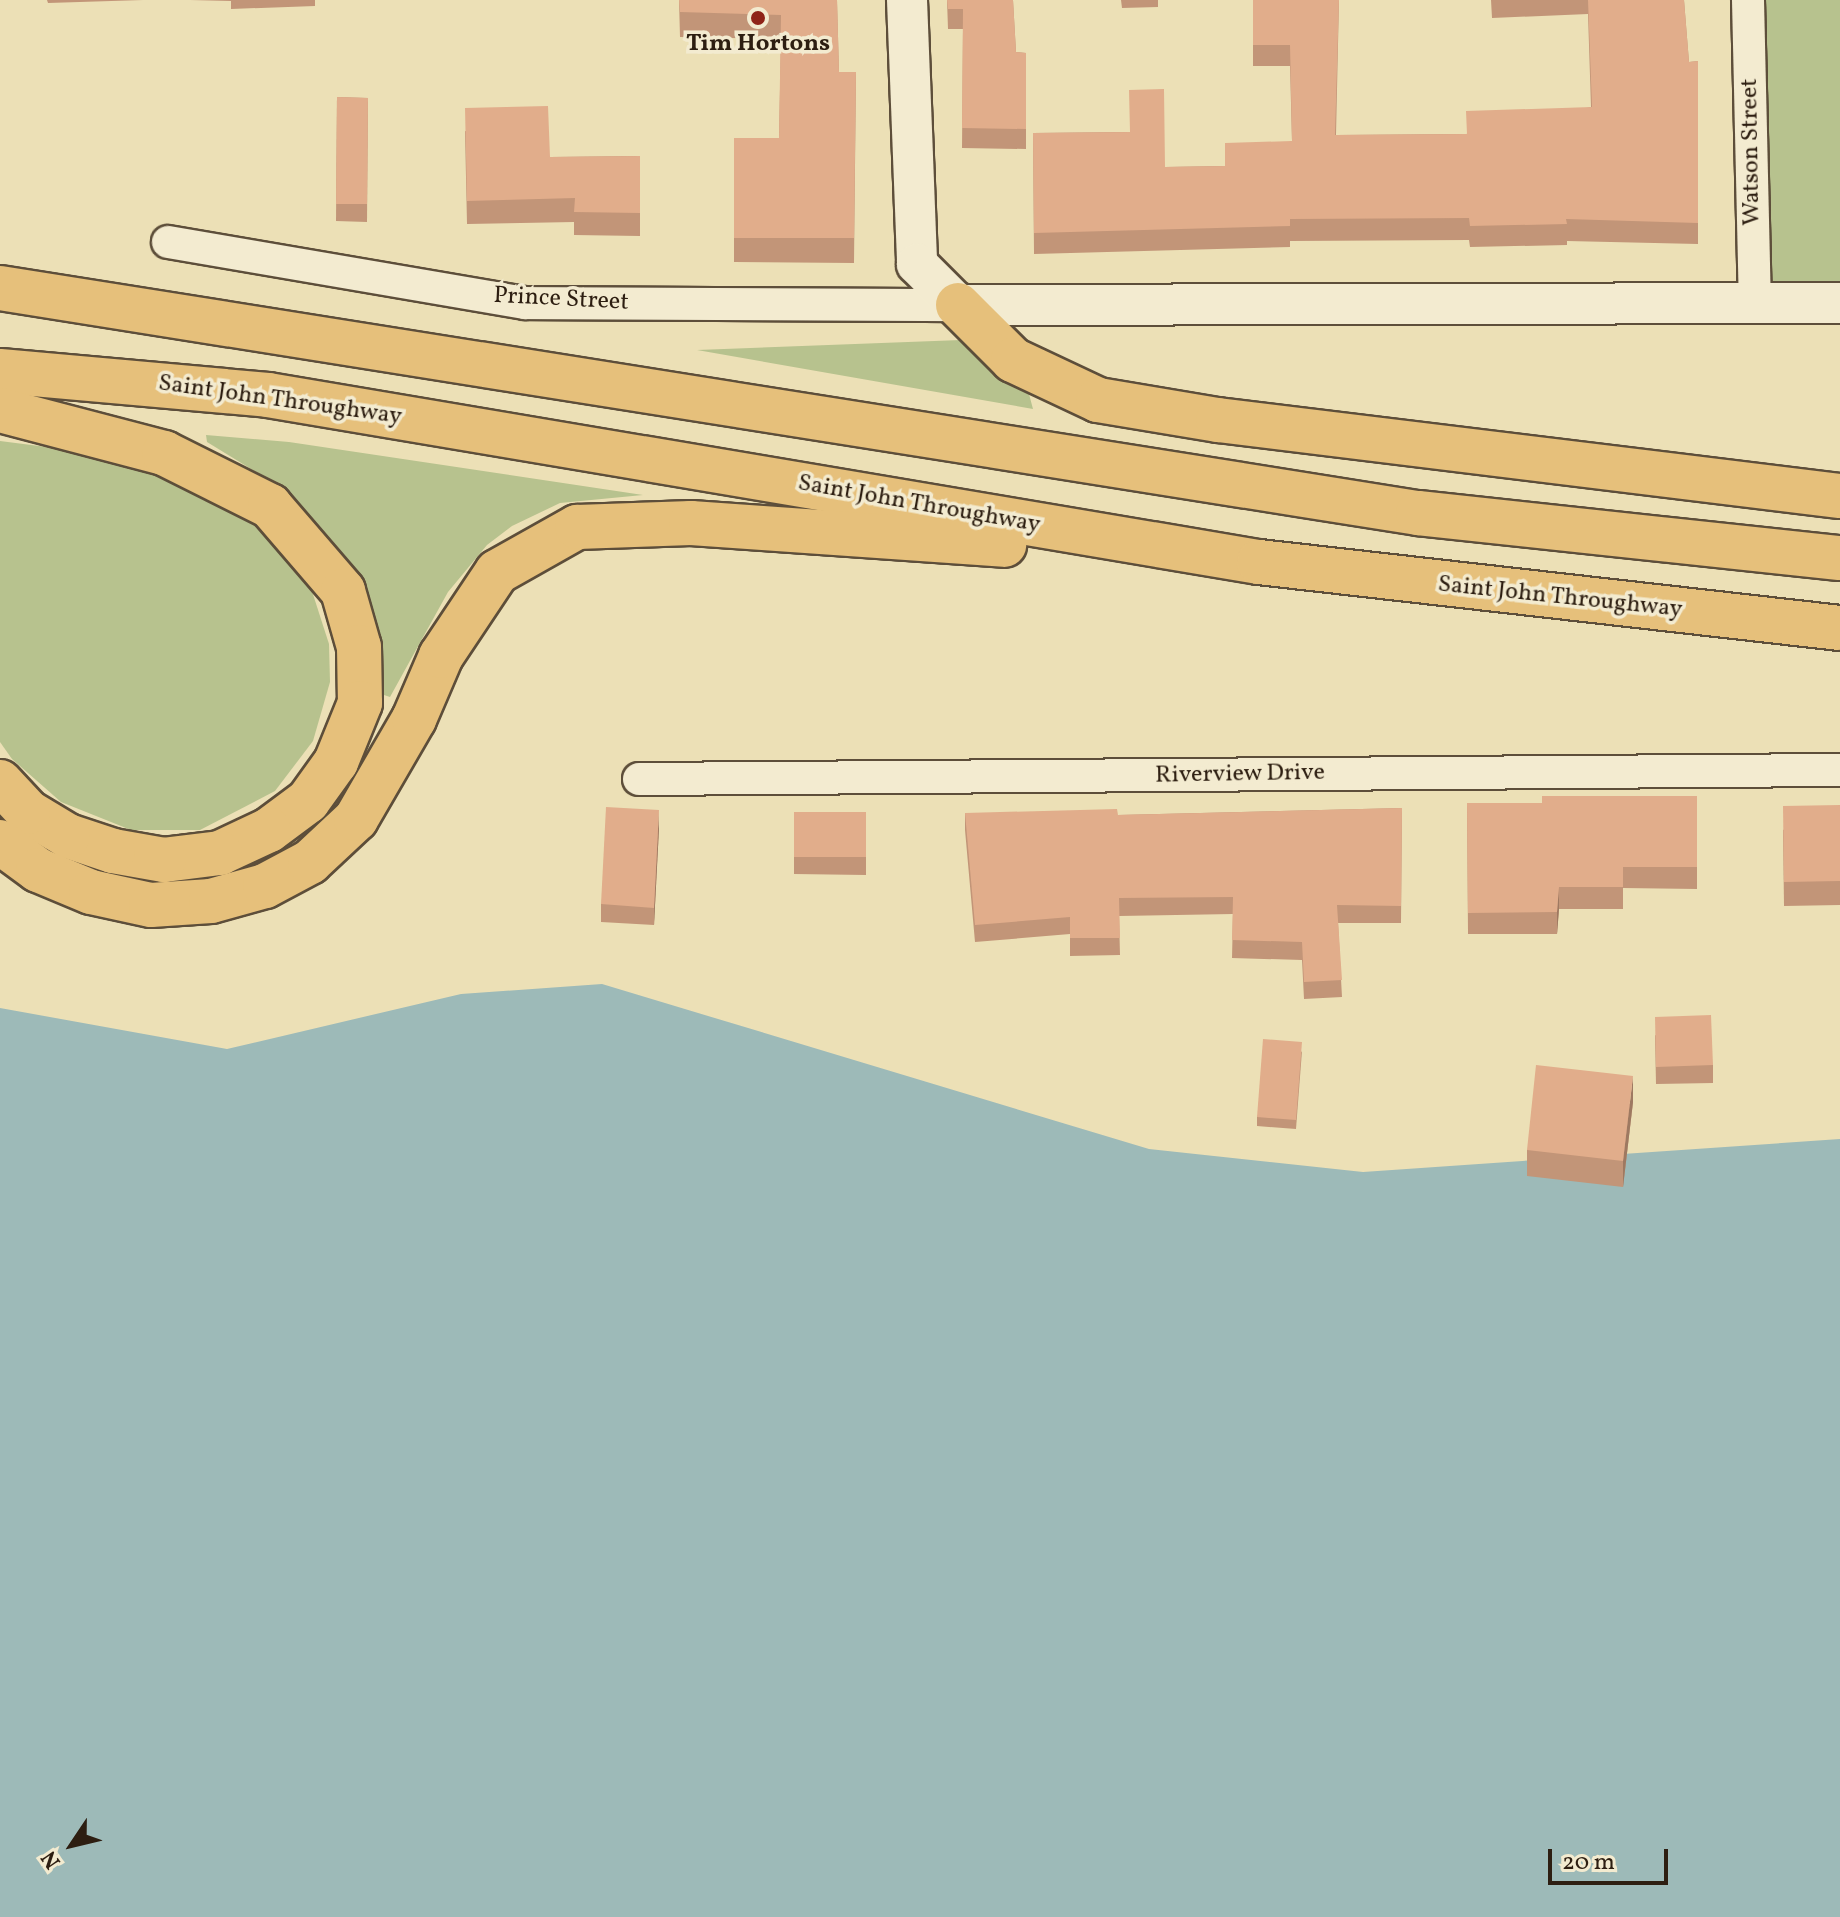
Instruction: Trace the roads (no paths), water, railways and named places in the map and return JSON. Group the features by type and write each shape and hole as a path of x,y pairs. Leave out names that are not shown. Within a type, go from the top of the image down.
{"highway":[{"path":"0,291 47,295 1418,513 1840,558"},
{"path":"958,305 1013,360 1098,400 1233,422 1840,496"},
{"name":"Saint John Throughway","path":"0,371 268,395 1259,562 1840,628"},
{"path":"0,410 164,453 270,506 343,591 359,647 360,703 336,762 308,801 269,830 220,853 164,860 113,851 68,836 28,812 0,782"},
{"path":"0,842 38,870 91,892 151,905 211,901 265,886 299,868 356,819 414,719 441,656 497,572 577,527 691,523 1259,562"}],"street":[{"path":"907,0 917,264 958,305 1840,303"},
{"name":"Watson Street","path":"1748,0 1755,304"},
{"name":"Prince Street","path":"168,242 525,303 958,305"},
{"name":"Riverview Drive","path":"639,779 1840,770"}],"water":[{"path":"602,984 1149,1149 1363,1172 1840,1139 1840,1917 0,1917 0,1008 227,1049 461,994"}],"place":[{"name":"Tim Hortons","path":"758,18"}]}
